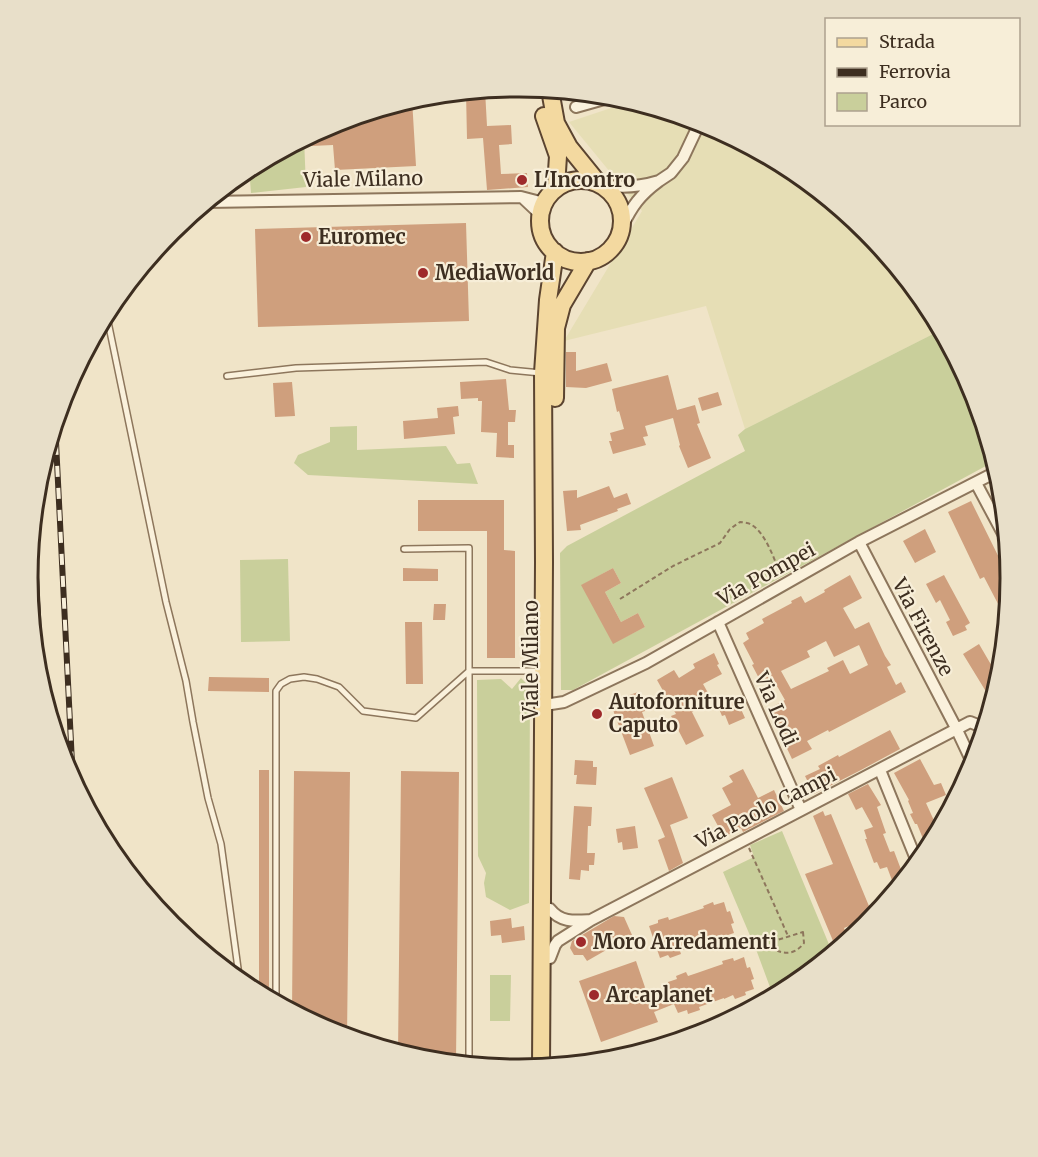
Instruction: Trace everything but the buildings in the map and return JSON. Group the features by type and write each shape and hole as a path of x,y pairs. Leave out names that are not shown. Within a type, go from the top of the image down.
{"main road":[{"path":"541,98 544,116 558,156 556,187 543,209 541,229 546,242 555,252 565,258 588,261 611,250 622,227 622,214 618,202 599,184 569,147 556,123 551,98"},
{"path":"556,187 578,180 599,184"},
{"name":"Viale Milano","path":"541,1059 543,373 548,300 555,252"},
{"name":"Viale Milano","path":"549,1059 552,487 556,328 562,305 588,261"}],"street":[{"path":"576,107 592,103"},
{"path":"622,227 627,215 641,196 671,173 683,158 696,131"},
{"path":"599,184 615,188 659,182"},
{"name":"Viale Milano","path":"220,202 521,197 543,209"},
{"name":"Via Pompei","path":"551,704 564,702 640,666 859,542 989,476"},
{"path":"976,483 997,521"},
{"name":"Via Firenze","path":"859,542 968,753"},
{"name":"Via Lodi","path":"718,622 801,810"},
{"path":"956,728 970,722 977,725"},
{"name":"Via Paolo Campi","path":"550,958 558,941 591,920 956,728"},
{"path":"880,770 914,854"},
{"path":"550,909 556,916 565,920 591,920"}],"lane":[{"path":"109,327 166,602 186,681 208,798 221,844 238,969"},
{"path":"227,376 296,368 486,362 510,370 543,373"},
{"path":"404,549 469,548 469,1057"},
{"path":"276,994 276,691 290,679 304,677 317,679 339,687 363,711 416,718 469,671 543,671"}],"path":[{"path":"620,599 673,566 720,543 730,529 740,522 749,523 768,545 785,584"},
{"path":"745,839 788,936"},
{"path":"803,932 804,943 790,953 778,951 771,942 788,936 803,932"}],"shaded area":[{"path":"615,107 644,113 703,134 760,162 787,178 812,197 859,238 901,285 933,334 745,429 706,306 564,341 642,211 569,122"}],"green space":[{"path":"304,148 306,187 251,193 250,179"},
{"path":"933,334 964,394 987,466 573,690 561,690 560,553 567,546 745,451 738,435 745,429","holes":["613,568 621,583 605,592 621,622 638,613 645,627 613,643 582,585"]},
{"path":"357,426 357,450 446,446 457,464 470,463 478,484 308,475 294,463 298,455 330,442 330,427"},
{"path":"288,559 290,641 241,642 240,560"},
{"path":"521,678 530,687 529,903 510,910 486,897 484,883 486,873 478,856 477,680 501,679 512,689"},
{"path":"782,831 830,946 771,989 723,872 754,857 750,845"},
{"path":"490,975 511,975 510,1021 490,1021"}],"railway":[{"path":"56,447 72,757"}],"place":[{"name":"L'Incontro","path":"522,180"},
{"name":"Euromec","path":"306,237"},
{"name":"MediaWorld","path":"423,273"},
{"name":"Autoforniture Caputo","path":"597,714"},
{"name":"Moro Arredamenti","path":"581,942"},
{"name":"Arcaplanet","path":"594,995"}]}
